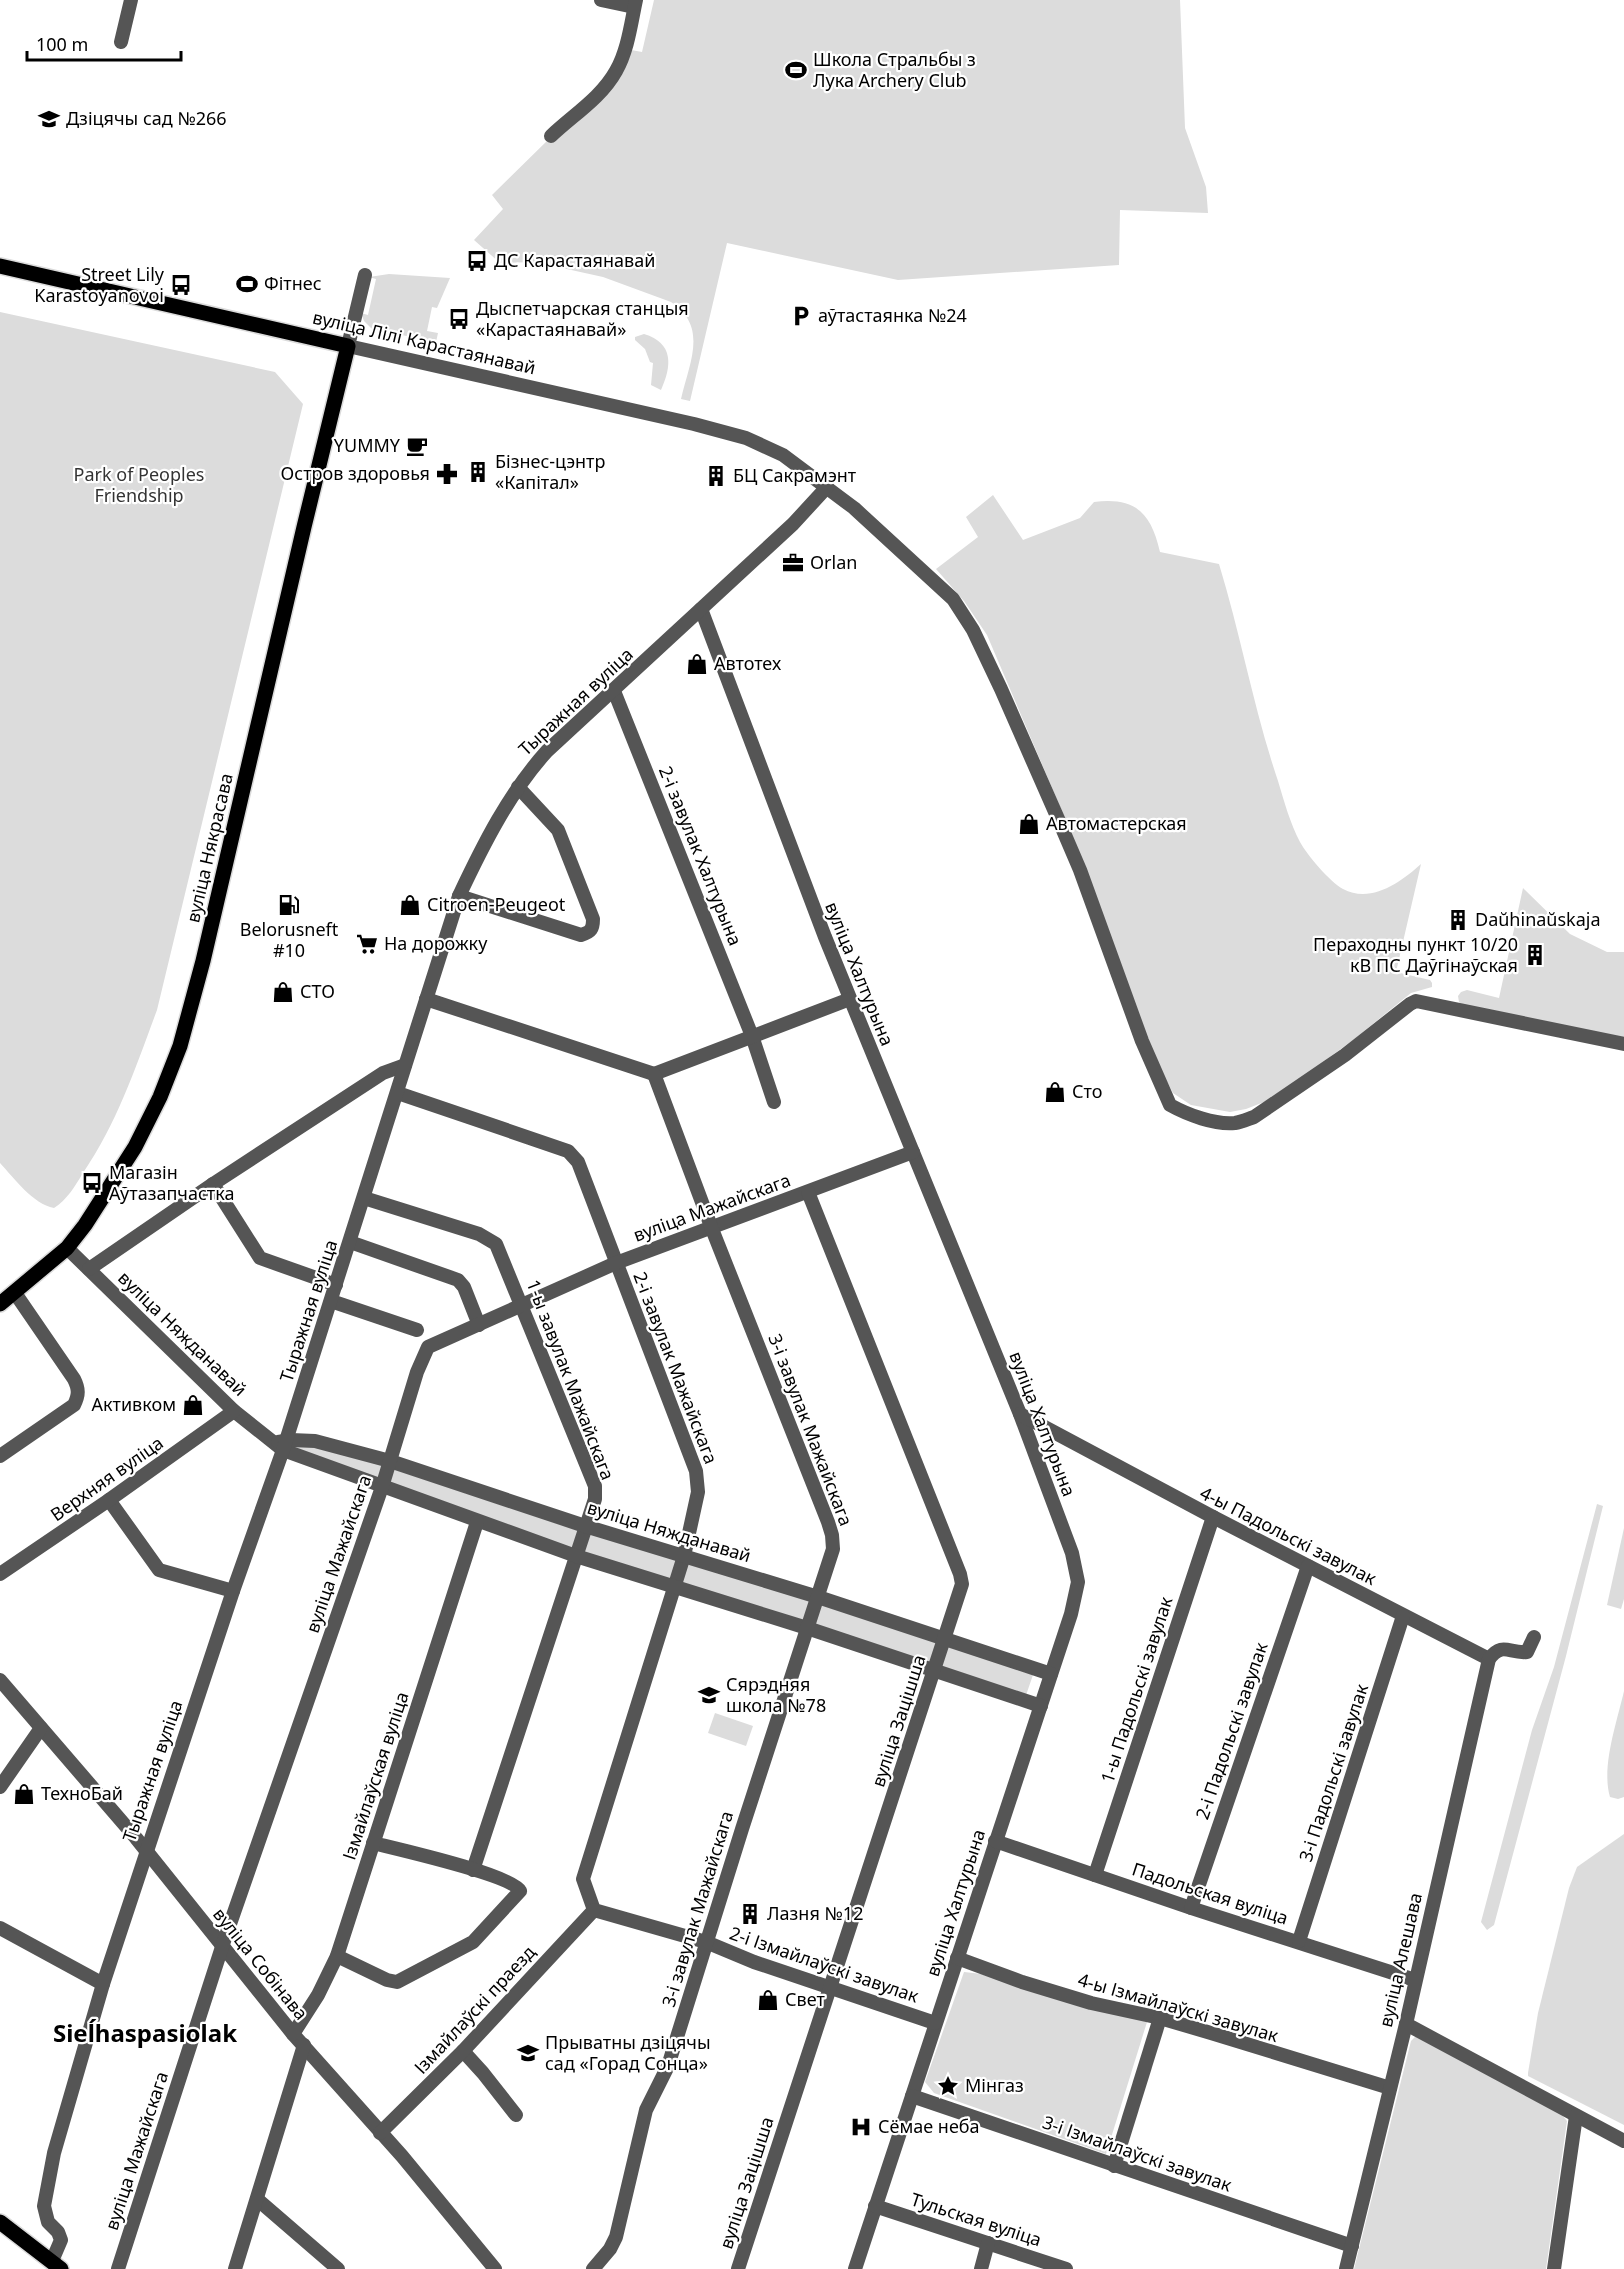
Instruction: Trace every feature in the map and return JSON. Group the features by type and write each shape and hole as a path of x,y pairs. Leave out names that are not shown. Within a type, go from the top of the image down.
{"main road":[{"name":"вуліца Лілі Карастаянавай","path":"0,266 348,346"},
{"name":"вуліца Някрасава","path":"0,1304 68,1248 85,1225 135,1148 160,1097 180,1046 203,961 348,346"},
{"path":"0,2222 56,2265"}],"street":[{"path":"121,42 131,0"},
{"path":"550,136 590,102 608,83 617,70 624,53 635,4 601,0"},
{"path":"348,346 365,275"},
{"name":"вуліца Лілі Карастаянавай","path":"348,346 730,434 765,446 783,455 827,487 865,518 953,599 973,630 1001,688 1080,870 1142,1041 1170,1105 1219,1122 1236,1123 1254,1117 1345,1056 1416,1001 1624,1044"},
{"name":"Тыражная вуліца","path":"56,2265 61,2240 44,2214 47,2185 54,2153 103,1984 281,1445 331,1301 459,896 498,819 527,773 547,751 793,524 827,487"},
{"name":"вуліца Халтурына","path":"701,609 850,999 1020,1414 1077,1568 1078,1582 1075,1600 855,2269"},
{"name":"2-і завулак Халтурына","path":"614,691 752,1035 774,1102"},
{"path":"459,896 581,935 589,933 592,928 593,919 558,830 518,787"},
{"path":"426,999 654,1074 850,999"},
{"path":"89,1269 213,1184 383,1073 405,1065"},
{"name":"3-і завулак Мажайскага","path":"593,2269 610,2249 616,2237 646,2110 668,2066 833,1550 832,1535 654,1074"},
{"name":"2-і завулак Мажайскага","path":"398,1093 568,1151 578,1162 696,1471 698,1492 684,1556 583,1879 594,1910"},
{"name":"вуліца Мажайскага","path":"118,2269 222,1947 382,1487 424,1353 433,1343 479,1325 616,1263 913,1152"},
{"path":"213,1184 260,1258 336,1285"},
{"name":"вуліца Зацішша","path":"738,2269 829,1987 935,1671 962,1579 808,1192"},
{"name":"1-ы завулак Мажайскага","path":"364,1198 488,1238 496,1244 595,1486 595,1498 473,1870"},
{"path":"350,1242 458,1280 464,1287 479,1325"},
{"name":"вуліца Няжданавай","path":"68,1248 234,1411 281,1445 382,1487 576,1556 807,1628 1041,1706"},
{"path":"0,1456 74,1405 79,1396 74,1379 15,1293"},
{"path":"331,1301 417,1330"},
{"name":"Верхняя вуліца","path":"0,1574 234,1411"},
{"name":"4-ы Падольскі завулак","path":"1020,1414 1213,1517 1489,1659"},
{"name":"вуліца Няжданавай","path":"281,1445 315,1441 390,1461 585,1526 818,1597 1051,1674"},
{"path":"109,1500 159,1569 233,1591"},
{"name":"1-ы Падольскі завулак","path":"1095,1875 1213,1517"},
{"name":"Ізмайлаўская вуліца","path":"293,2034 318,1995 337,1956 477,1522"},
{"name":"2-і Падольскі завулак","path":"1191,1908 1308,1566"},
{"name":"3-і Падольскі завулак","path":"1299,1941 1403,1616"},
{"path":"1489,1659 1494,1652 1500,1649 1527,1652 1534,1637"},
{"name":"вуліца Алешава","path":"1346,2269 1406,2024 1489,1659"},
{"name":"вуліца Собінава","path":"0,1680 146,1850 293,2034 495,2269"},
{"path":"0,1787 41,1728"},
{"name":"Падольская вуліца","path":"995,1841 1191,1908 1415,1980"},
{"path":"337,1956 387,1980 397,1982 473,1942 520,1891 512,1883 473,1870 373,1843"},
{"name":"2-і Ізмайлаўскі завулак","path":"594,1910 706,1942 754,1962 935,2023"},
{"name":"Ізмайлаўскі праезд","path":"380,2133 463,2051 594,1910"},
{"path":"0,1928 103,1984"},
{"name":"4-ы Ізмайлаўскі завулак","path":"957,1958 1022,1982 1091,2003 1160,2018 1390,2088"},
{"path":"1114,2166 1160,2018"},
{"path":"1406,2024 1624,2141"},
{"path":"235,2269 304,2045"},
{"path":"463,2051 516,2115"},
{"name":"3-і Ізмайлаўскі завулак","path":"912,2096 1352,2246"},
{"path":"1554,2269 1576,2116"},
{"path":"257,2199 338,2269"},
{"name":"Тульская вуліца","path":"875,2206 1066,2269"},
{"path":"981,2269 988,2243"}],"green space":[{"path":"654,0 1180,0 1185,128 1206,187 1208,213 1120,210 1119,265 898,280 727,243 690,401 681,399 691,359 693,334 690,323 683,312 671,302 603,277 535,262 500,263 474,240 503,209 492,195 551,137 591,102 626,49 642,52"},
{"path":"389,274 450,278 437,308 432,307 427,331 438,333 436,342 372,329 364,321 361,313 368,315 376,279 369,277"},
{"name":"Park of Peoples Friendship","path":"0,312 275,372 303,404 157,1010 125,1094 106,1134 74,1188 54,1208 46,1206 31,1196 0,1163"},
{"path":"644,334 661,343 668,356 667,372 661,390 651,385 653,363 650,362 645,349 635,340 635,337"},
{"path":"993,495 1023,540 1080,518 1094,502 1121,502 1131,505 1146,518 1152,527 1160,552 1219,564 1269,754 1290,820 1303,847 1332,881 1354,893 1364,894 1385,889 1404,878 1421,864 1396,972 1430,980 1432,987 1411,993 1353,1040 1264,1102 1230,1112 1191,1105 1173,1093 1156,1061 1067,823 987,635 964,601 936,569 978,537 966,517"},
{"path":"1523,888 1570,934 1607,952 1624,952 1624,1044 1463,1005 1459,1002 1458,996 1467,990 1499,998"},
{"path":"291,1440 305,1440 1035,1669 1024,1701 288,1452"},
{"path":"1597,1504 1603,1506 1566,1656 1494,1925 1487,1930 1481,1922 1532,1730 1554,1667"},
{"path":"1624,1528 1624,1599 1621,1609 1607,1605"},
{"path":"1624,1691 1624,1797 1618,1799 1610,1797 1607,1772 1611,1744"},
{"path":"715,1713 753,1726 746,1746 708,1733"},
{"path":"1624,1834 1624,2125 1528,2076 1528,2073 1538,2013 1569,1888 1577,1867"},
{"path":"964,1972 982,1974 1147,2022 1106,2154 934,2093 925,2082"},
{"path":"1415,2037 1562,2115 1567,2121 1546,2269 1354,2269 1411,2041"}],"place":[{"name":"Школа Стральбы з Лука Archery Club","path":"796,70"},
{"name":"Дзіцячы сад №266","path":"49,119"},
{"name":"ДС Карастаянавай","path":"477,261"},
{"name":"Фітнес","path":"247,284"},
{"name":"Street Lily Karastoyanovoi","path":"181,285"},
{"name":"аўтастаянка №24","path":"801,316"},
{"name":"Дыспетчарская станцыя «Карастаянавай»","path":"459,319"},
{"name":"YUMMY","path":"417,446"},
{"name":"Бізнес-цэнтр «Капітал»","path":"478,472"},
{"name":"Остров здоровья","path":"447,474"},
{"name":"БЦ Сакрамэнт","path":"716,476"},
{"name":"Orlan","path":"793,563"},
{"name":"Автотех","path":"697,664"},
{"name":"Автомастерская","path":"1029,824"},
{"name":"Belorusneft #10","path":"289,905"},
{"name":"Citroen-Peugeot","path":"410,905"},
{"name":"Daŭhinaŭskaja","path":"1458,920"},
{"name":"На дорожку","path":"367,944"},
{"name":"Пераходны пункт 10/20 кВ ПС Даўгінаўская","path":"1535,955"},
{"name":"СТО","path":"283,992"},
{"name":"Сто","path":"1055,1092"},
{"name":"Магазін Аўтазапчастка","path":"92,1183"},
{"name":"Активком","path":"193,1405"},
{"name":"Сярэдняя школа №78","path":"709,1695"},
{"name":"ТехноБай","path":"24,1794"},
{"name":"Лазня №12","path":"750,1914"},
{"name":"Свет","path":"768,2000"},
{"name":"Прыватны дзіцячы сад «Горад Сонца»","path":"528,2053"},
{"name":"Мінгаз","path":"948,2086"},
{"name":"Сёмае неба","path":"861,2127"}],"district":[{"name":"Sieĺhaspasiolak","path":"145,2034"}]}
